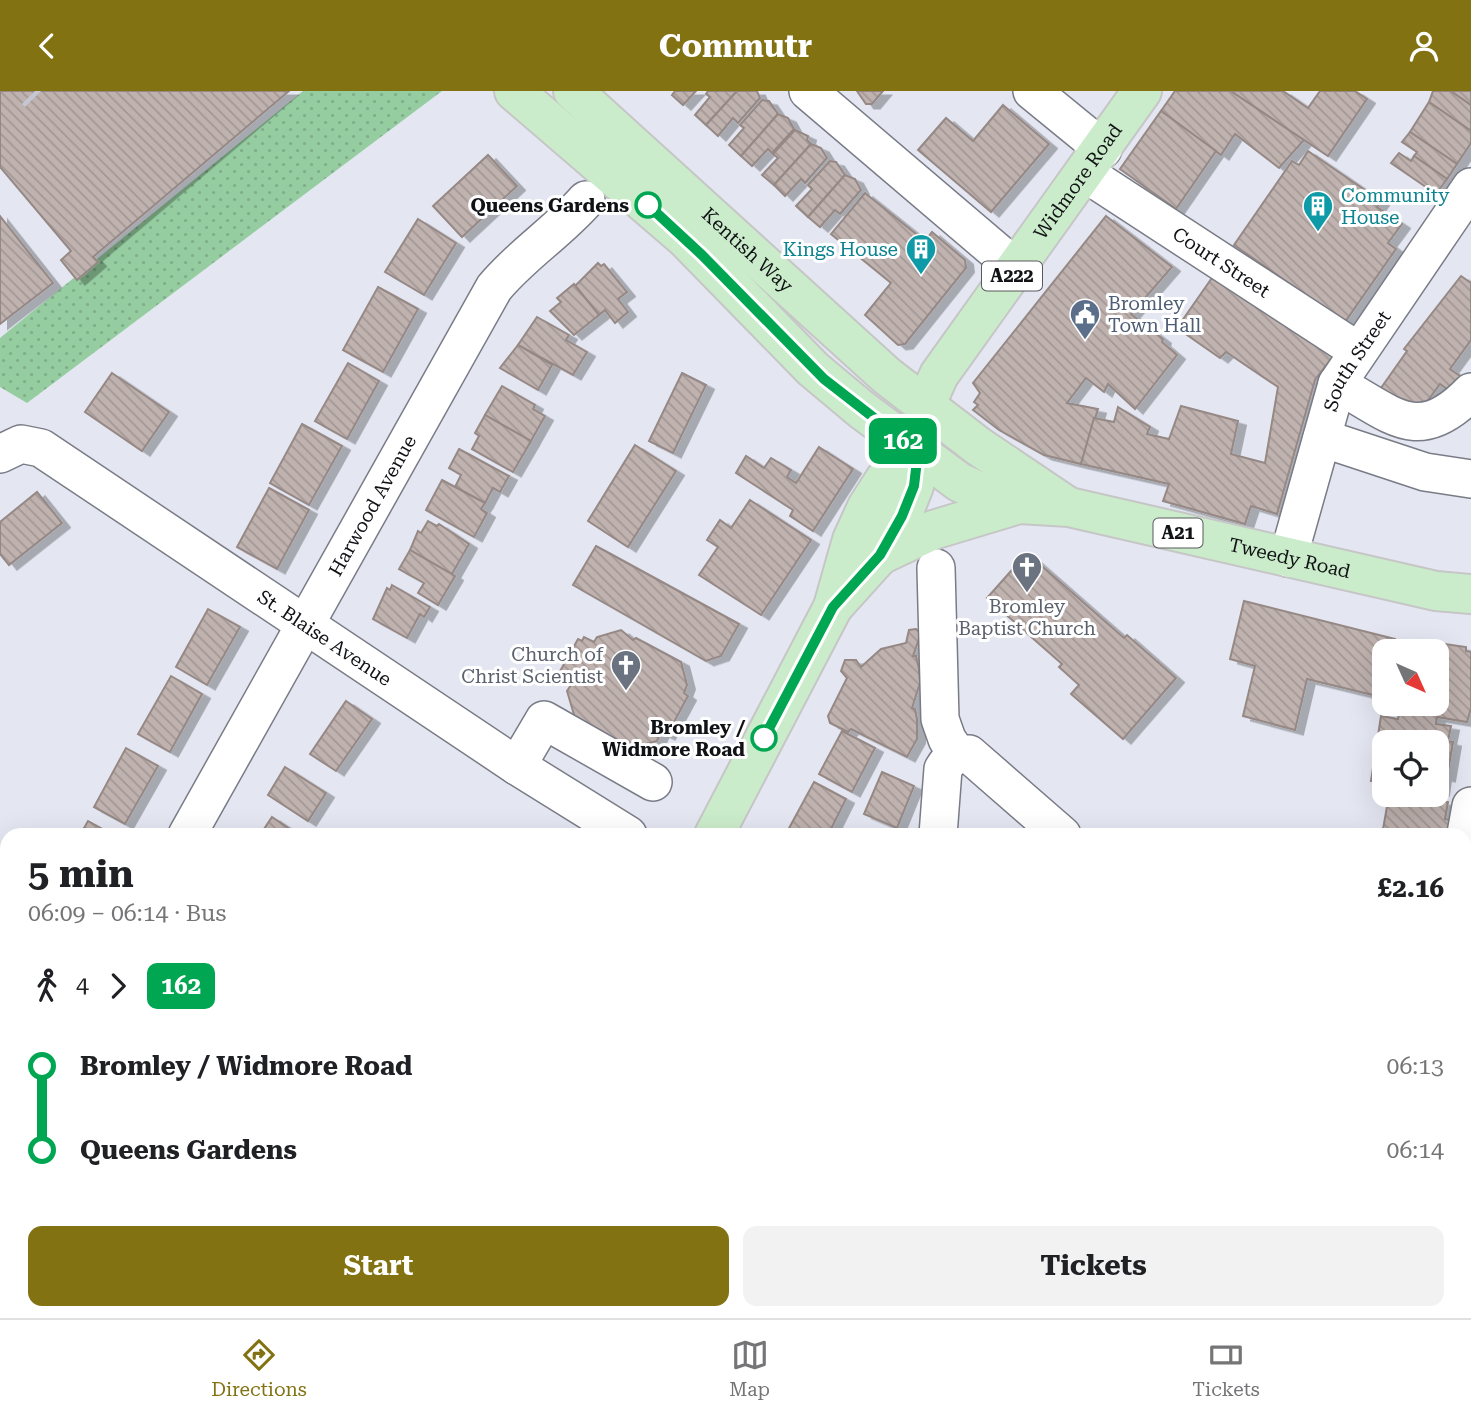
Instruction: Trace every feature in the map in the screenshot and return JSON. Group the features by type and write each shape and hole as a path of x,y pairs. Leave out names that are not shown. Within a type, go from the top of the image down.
{"main road":[{"name":"Kentish Way","path":"514,91 685,238 835,389 918,452"},
{"name":"Kentish Way","path":"573,91 864,355 926,404"},
{"name":"Widmore Road","path":"833,607 880,555 902,516 914,486 926,404 939,375 1142,91"},
{"name":"Tweedy Road","path":"926,404 978,446 1069,507"},
{"name":"Widmore Road","path":"718,828 833,607 852,540 867,507 885,479 918,452"},
{"name":"Tweedy Road","path":"918,452 959,482 1019,504 1069,507 1436,591 1471,594"},
{"path":"880,555 933,530 1019,504"}],"street":[{"path":"808,91 1017,269"},
{"name":"Court Street","path":"1032,91 1094,161 1190,239 1358,351"},
{"name":"South Street","path":"1288,558 1337,384 1471,187"},
{"name":"Harwood Avenue","path":"191,828 494,288 508,271 588,202"},
{"path":"1337,384 1410,423 1423,422 1442,415 1471,392"},
{"path":"1322,438 1425,472 1471,479"},
{"name":"St. Blaise Avenue","path":"10,449 41,448 517,766 617,828"},
{"path":"936,568 940,719 947,739 957,754"},
{"path":"517,766 544,720 653,782"},
{"path":"939,828 943,769 948,759 957,754 969,754 979,761 1054,828"},
{"path":"1467,828 1471,806"}],"green space":[{"path":"303,91 442,91 27,403 0,387 0,338"}],"building":[{"path":"0,91 289,91 93,257 98,262 77,280 61,260 71,251 0,167"},
{"path":"675,91 696,91 683,105 672,95"},
{"path":"708,91 737,91 706,125 695,115 710,97 706,94"},
{"path":"737,91 757,91 760,98 738,123 733,118 718,136 706,125"},
{"path":"857,91 883,91 872,104 866,104"},
{"path":"1175,91 1231,91 1304,140 1279,168 1235,134 1221,155 1161,111"},
{"path":"1231,91 1283,91 1308,108 1320,91 1355,91 1367,99 1328,156"},
{"path":"1433,91 1451,91 1471,105 1471,131 1429,102"},
{"path":"1451,91 1471,91 1471,105"},
{"path":"762,100 769,101 778,114 741,156 729,145 744,128 740,125"},
{"path":"1429,102 1471,131 1471,143 1457,164 1410,132"},
{"path":"1003,105 1049,144 991,212 918,150 946,118 973,141"},
{"path":"1161,111 1216,151 1176,209 1120,169"},
{"path":"778,114 788,118 794,129 772,153 768,149 752,166 741,156"},
{"path":"795,130 808,136 807,140 811,144 774,185 762,175 778,158 773,154"},
{"path":"1410,132 1457,164 1447,179 1414,156 1417,152 1402,142"},
{"path":"811,144 821,148 827,158 805,183 801,179 785,196 774,185"},
{"name":"Community House","path":"1308,151 1381,201 1377,207 1402,224 1388,243 1396,249 1345,322 1234,245 1292,161 1299,165"},
{"path":"1399,153 1411,161 1414,156 1447,179 1436,194 1391,163"},
{"path":"488,155 517,186 462,237 433,206"},
{"path":"830,161 836,162 845,175 808,217 796,206 812,189 808,185"},
{"path":"845,175 855,179 861,190 840,214 835,210 820,227 808,217"},
{"name":"Kings House","path":"865,193 925,241 932,232 965,260 966,268 905,344 898,345 865,315 891,283 831,234"},
{"path":"0,216 53,283 0,324"},
{"name":"Bromley Town Hall","path":"1106,216 1172,267 1131,314 1163,339 1162,342 1177,355 1135,409 1108,384 1104,392 1086,378 1067,403 1098,409 1081,464 1044,455 999,430 973,410 978,405 974,402 980,393 973,383"},
{"path":"418,219 456,243 424,295 385,272"},
{"path":"598,263 601,266 604,264 627,292 618,299 628,312 615,323 605,310 599,315 575,286"},
{"path":"1216,272 1337,351 1315,380 1277,514 1251,506 1245,524 1163,501 1169,484 1081,464 1094,418 1114,422 1118,407 1150,427 1147,434 1169,439 1181,406 1238,421 1231,454 1265,463 1278,387 1226,352 1220,358 1177,328"},
{"path":"1461,276 1471,283 1471,340 1450,369 1463,378 1452,393 1440,384 1413,421 1376,395 1407,351 1404,349"},
{"path":"574,284 599,315 574,335 550,311 561,302 557,298"},
{"path":"378,287 418,309 383,372 343,350"},
{"path":"537,317 569,335 566,340 587,352 573,375 518,345"},
{"path":"518,345 552,365 538,390 500,368"},
{"path":"348,363 379,381 347,439 315,421"},
{"path":"112,373 169,412 142,451 85,412"},
{"path":"682,373 706,385 673,453 649,441"},
{"path":"502,386 535,405 533,409 545,416 531,441 485,415"},
{"path":"485,415 531,441 513,472 472,449 479,436 475,433"},
{"path":"302,424 342,446 309,505 270,483"},
{"path":"635,445 676,471 628,547 588,521"},
{"path":"819,447 853,469 813,531 790,516 793,510 736,473 746,456 764,468 771,458 791,470 787,477 796,483"},
{"path":"459,449 509,476 500,492 493,488 485,503 455,487 461,475 449,468"},
{"path":"442,480 485,503 481,509 487,513 474,537 426,510"},
{"path":"269,488 309,510 277,569 237,547"},
{"path":"37,492 62,523 9,565 0,554 0,522"},
{"path":"750,500 811,540 761,615 699,575 718,547 707,540 720,520 731,528"},
{"path":"428,521 437,526 439,524 469,544 452,574 410,550 418,531 421,533"},
{"path":"596,546 739,624 721,656 706,661 573,585"},
{"path":"410,550 455,576 438,605 418,593 424,583 399,569"},
{"path":"1027,553 1124,638 1127,635 1176,678 1123,739 1071,694 1079,685 1059,667 1062,664 987,598"},
{"path":"392,585 430,607 424,617 420,614 407,638 373,619 387,588 390,590"},
{"path":"1244,601 1395,639 1372,639 1372,695 1307,679 1295,730 1243,716 1255,666 1230,659"},
{"path":"208,609 240,627 207,685 176,667"},
{"path":"916,629 921,633 913,656 916,656 920,683 912,708 915,709 917,719 917,739 907,757 851,729 848,732 830,723 828,716 847,678 841,671 845,660 856,660 861,667 881,649 906,643 909,630"},
{"name":"Church of Christ Scientist","path":"621,630 633,640 636,638 681,662 687,685 684,693 688,696 667,735 661,732 657,741 631,748 620,741 614,753 575,718 567,691 571,685 561,679 563,675 559,673 578,639 582,641 584,637 594,642 597,637"},
{"path":"1449,645 1466,647 1466,651 1471,652 1471,708 1467,722 1437,717 1436,724 1451,726 1449,736 1449,730 1379,730 1381,716 1398,719 1399,716 1449,716"},
{"path":"171,676 202,694 170,752 138,734"},
{"path":"346,701 372,719 336,771 310,754"},
{"path":"842,731 875,748 852,792 819,774"},
{"path":"1449,741 1453,742 1449,765"},
{"path":"126,748 158,766 125,824 94,807"},
{"path":"285,767 326,793 308,821 268,795"},
{"path":"882,772 914,786 897,828 864,814"},
{"path":"814,782 846,799 832,828 789,828"},
{"path":"1387,807 1447,807 1445,819 1450,820 1448,828 1383,828"},
{"path":"272,817 288,828 265,828"},
{"path":"88,821 100,828 84,828"}],"tunnel":[{"path":"35,91 38,94"}],"bus line":[{"name":"162","path":"648,205 773,324 813,369 918,452 914,486 902,516 880,555 833,607 764,738"}],"place":[{"name":"Queens Gardens","path":"648,205"},
{"name":"Community House","path":"1318,233"},
{"name":"Kings House","path":"921,276"},
{"name":"Bromley Town Hall","path":"1085,341"},
{"name":"Bromley Baptist Church","path":"1027,594"},
{"name":"Church of Christ Scientist","path":"626,692"},
{"name":"Bromley / Widmore Road","path":"764,738"}]}
